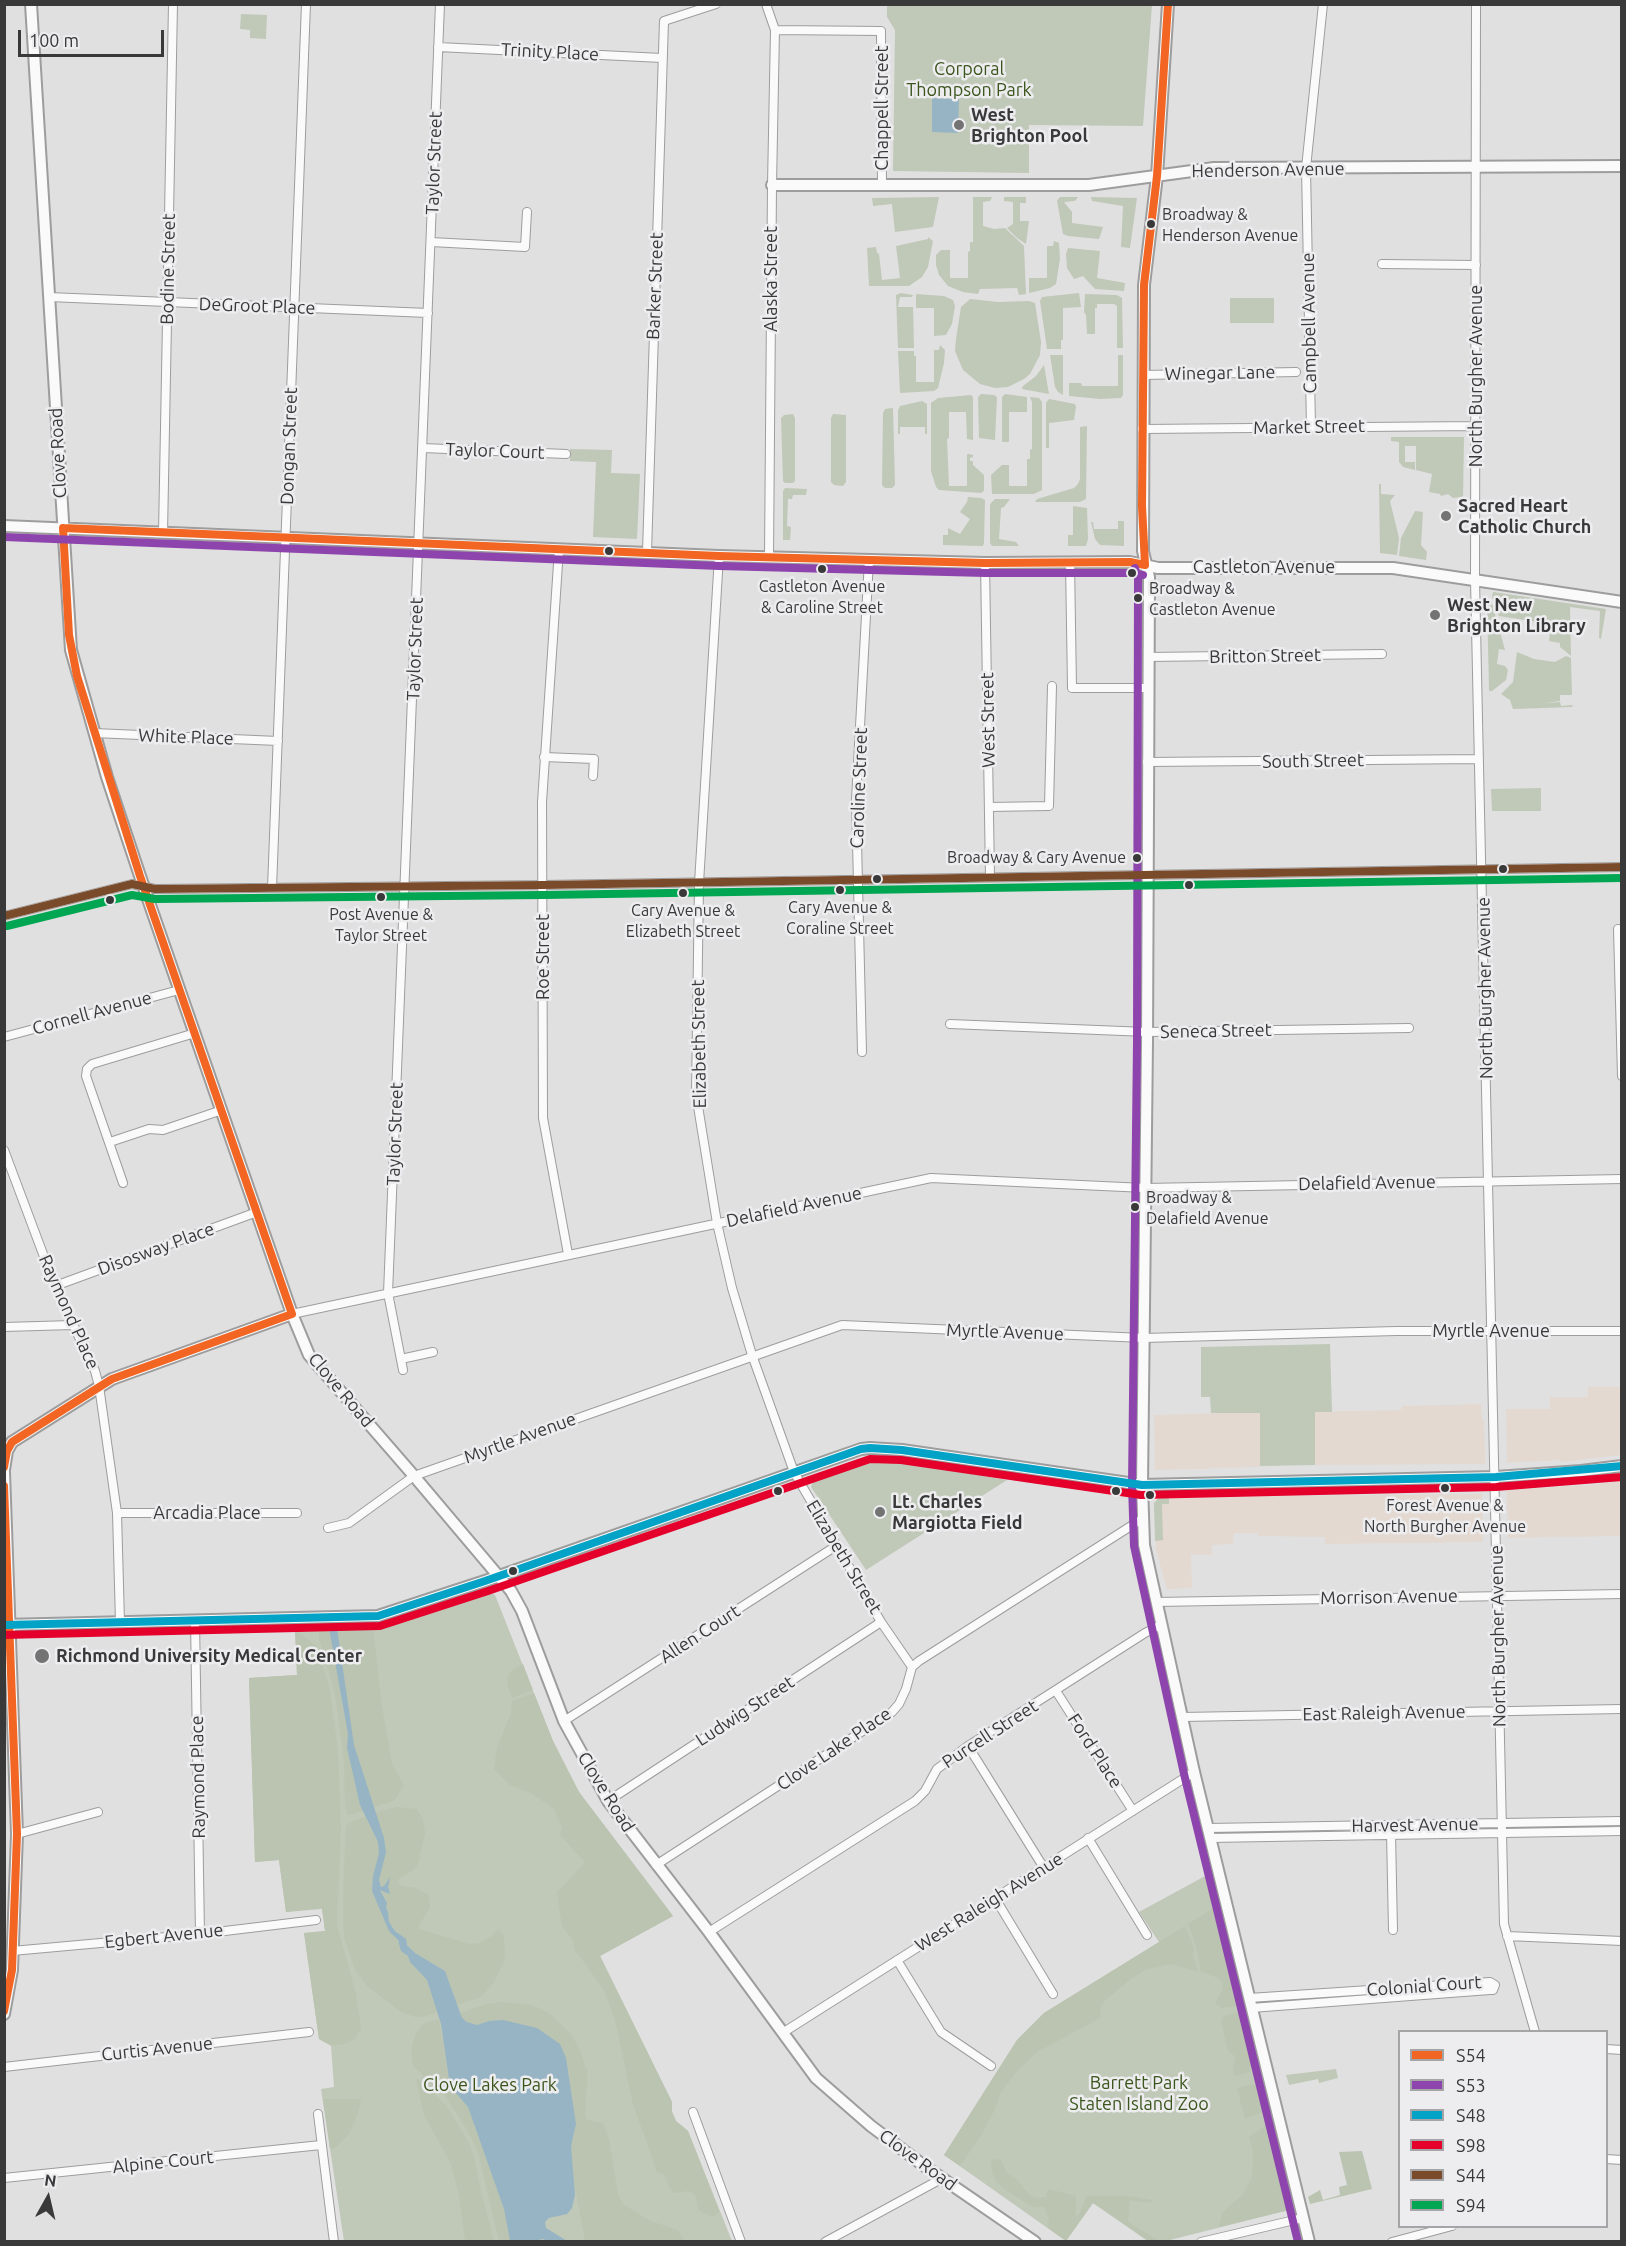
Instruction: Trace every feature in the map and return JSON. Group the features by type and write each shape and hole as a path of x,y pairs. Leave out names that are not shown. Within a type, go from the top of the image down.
{"street":[{"name":"Clove Road","path":"31,4 70,642 94,733 143,886 292,1314 309,1355 499,1576 522,1611 564,1721 608,1801 709,1932 816,2078 871,2126 941,2178 1035,2241"},
{"name":"Bodine Street","path":"164,533 173,4"},
{"name":"Dongan Street","path":"272,888 306,4"},
{"name":"Taylor Street","path":"403,1371 388,1293 440,4"},
{"name":"Barker Street","path":"647,552 664,21 716,4"},
{"name":"Alaska Street","path":"766,4 775,30 769,556"},
{"path":"1168,4 1157,176 1144,285 1143,551 1149,577 1142,1519 1144,1545 1194,1772 1309,2241"},
{"name":"Campbell Avenue","path":"1311,427 1306,168 1323,4"},
{"name":"North Burgher Avenue","path":"1476,4 1475,580 1504,1924 1535,2030"},
{"name":"Chappell Street","path":"775,30 881,31 882,185"},
{"name":"Trinity Place","path":"438,46 662,58"},
{"name":"Henderson Avenue","path":"772,185 1089,185 1214,168 1622,166"},
{"path":"431,242 525,247 527,212"},
{"path":"1382,264 1476,265"},
{"name":"DeGroot Place","path":"49,297 428,313"},
{"name":"Winegar Lane","path":"1143,375 1296,372"},
{"name":"Market Street","path":"1142,429 1475,426"},
{"name":"Taylor Court","path":"423,448 566,454"},
{"name":"Castleton Avenue","path":"4,526 719,556 986,563 1130,562 1158,568 1393,568 1622,602"},
{"name":"Roe Street","path":"559,549 542,801 543,1118 568,1254"},
{"name":"Elizabeth Street","path":"719,556 699,883 696,1094 717,1223 732,1288 794,1472 881,1622 912,1667"},
{"name":"Caroline Street","path":"862,1053 856,800 869,560"},
{"path":"1070,562 1072,688 1148,688"},
{"name":"West Street","path":"986,563 990,877"},
{"name":"Britton Street","path":"1148,657 1382,654"},
{"path":"989,807 1049,806 1052,686"},
{"name":"White Place","path":"94,733 278,741"},
{"path":"544,757 594,759 593,776"},
{"name":"South Street","path":"1147,762 1479,759"},
{"path":"4,916 132,884 155,889 543,885 1622,867"},
{"path":"1618,928 1622,1076"},
{"name":"Cornell Avenue","path":"4,1037 179,990"},
{"name":"Seneca Street","path":"950,1024 1147,1032 1409,1028"},
{"path":"123,1183 86,1076 89,1066 195,1033"},
{"path":"110,1142 148,1129 163,1130 222,1110"},
{"name":"Raymond Place","path":"4,1150 55,1286 95,1371 99,1386 117,1513 120,1622"},
{"name":"Delafield Avenue","path":"8,1442 112,1379 292,1314 931,1178 1145,1188 1622,1179"},
{"name":"Disosway Place","path":"55,1286 257,1212"},
{"path":"4,1327 73,1325"},
{"name":"Myrtle Avenue","path":"328,1528 348,1523 414,1476 842,1325 1144,1338 1396,1331 1622,1331"},
{"path":"401,1359 433,1352"},
{"path":"4,2014 12,1951 17,1834 7,1625 4,1471 8,1442"},
{"path":"7,1625 378,1616 861,1449 881,1448 1142,1485 1496,1478 1622,1466"},
{"name":"Arcadia Place","path":"117,1513 297,1513"},
{"path":"912,1667 1142,1519"},
{"name":"Allen Court","path":"564,1721 836,1546"},
{"name":"Morrison Avenue","path":"1156,1602 1622,1594"},
{"name":"Raymond Place","path":"195,1620 200,1934"},
{"name":"Ludwig Street","path":"608,1801 881,1622"},
{"name":"Purcell Street","path":"709,1932 915,1801 925,1791 937,1769 968,1746 1161,1625"},
{"name":"Clove Lake Place","path":"656,1865 892,1712 899,1704 906,1689 912,1667"},
{"name":"Ford Place","path":"1056,1691 1133,1811"},
{"name":"East Raleigh Avenue","path":"1182,1717 1622,1709"},
{"path":"968,1746 1044,1868"},
{"name":"West Raleigh Avenue","path":"784,2032 1194,1772"},
{"path":"17,1834 98,1812"},
{"name":"Harvest Avenue","path":"1209,1833 1391,1825 1622,1821"},
{"path":"1391,1825 1393,1930"},
{"name":"Harvest Avenue","path":"1209,1833 1391,1835 1622,1831"},
{"path":"1088,1838 1147,1935"},
{"path":"995,1898 1053,1994"},
{"name":"Egbert Avenue","path":"12,1951 200,1934 316,1920"},
{"path":"1507,1936 1622,1941"},
{"path":"897,1960 941,2032 991,2066"},
{"name":"Colonial Court","path":"1490,1982 1495,1985 1493,1990 1250,2003 1490,1982"},
{"name":"Curtis Avenue","path":"4,2067 309,2032"},
{"path":"693,2112 741,2241"},
{"path":"318,2114 334,2241"},
{"name":"Alpine Court","path":"4,2178 321,2145"},
{"path":"825,2241 941,2178"},
{"path":"1201,2241 1303,2218"},
{"path":"1392,2241 1420,2230 1436,2228"}],"shaded area":[{"path":"1588,1387 1621,1387 1621,1455 1560,1462 1560,1460 1507,1463 1506,1409 1550,1409 1550,1397 1588,1397"},
{"path":"1481,1404 1484,1420 1485,1464 1315,1465 1315,1412 1401,1410 1402,1406"},
{"path":"1261,1412 1260,1467 1155,1470 1154,1415"},
{"path":"1621,1481 1621,1536 1508,1538 1507,1490"},
{"path":"1482,1494 1483,1542 1325,1544 1325,1537 1258,1536 1258,1533 1234,1533 1233,1544 1212,1545 1212,1555 1191,1555 1192,1588 1167,1589 1156,1550 1154,1503 1160,1497"}],"green space":[{"name":"Corporal Thompson Park","path":"887,4 1152,5 1143,126 1029,125 1029,173 893,171 895,30 887,17"},
{"path":"241,14 267,15 266,39 250,38 250,30 240,29"},
{"path":"939,197 933,227 895,232 892,204 873,206 872,198"},
{"path":"973,197 992,197 990,201 983,202 983,226 994,229 1005,228 1024,246 1026,294 1019,295 1017,288 980,289 978,294 963,292 948,286 939,275 936,255 941,250 950,250 950,278 968,278 968,252 970,242 973,242"},
{"path":"1004,197 1026,197 1026,203 1020,203 1020,221 1029,221 1026,244 1007,228 1013,224 1013,202 1004,201"},
{"path":"1060,197 1078,197 1075,201 1064,202 1072,212 1072,223 1103,227 1099,239 1063,234 1057,201"},
{"path":"1091,197 1137,198 1130,248 1121,247 1123,206 1092,201"},
{"path":"928,237 933,241 928,267 922,277 909,286 869,286 867,248 876,247 882,280 900,278 896,246 928,239"},
{"path":"1054,241 1059,243 1060,259 1056,284 1050,288 1029,293 1029,278 1047,278 1047,246 1053,246"},
{"path":"1068,248 1100,251 1097,278 1125,283 1124,291 1095,289 1083,276 1074,279 1067,268"},
{"path":"901,293 913,295 912,297 900,297 898,307 913,307 914,348 898,348 896,295"},
{"path":"1079,293 1081,307 1063,308 1061,349 1047,349 1040,301 1042,297"},
{"path":"916,294 944,296 953,300 955,306 952,324 946,335 934,336 934,308 916,308"},
{"path":"1085,294 1117,295 1122,298 1123,348 1117,348 1117,306 1114,304 1097,304 1095,334 1087,334 1084,312"},
{"path":"1230,298 1274,298 1274,323 1230,323"},
{"path":"970,299 1035,303 1041,342 1040,355 1030,374 1024,379 1008,387 995,388 980,384 963,370 955,351 956,339 961,307"},
{"path":"940,345 945,350 938,388 934,391 900,393 898,351 914,351 916,382 934,382 934,350 939,350"},
{"path":"1050,355 1063,355 1063,395 1055,387"},
{"path":"1118,355 1123,355 1123,395 1121,398 1100,399 1069,396 1069,383 1081,383 1082,386 1118,386"},
{"path":"1044,365 1049,394 1022,389 1036,376"},
{"path":"981,394 997,397 995,440 979,438 978,397"},
{"path":"1005,394 1027,397 1027,412 1009,412 1009,442 1002,442 1002,397"},
{"path":"971,395 973,397 973,440 967,439 966,412 949,412 949,438 947,439 949,486 967,486 967,454 969,454 973,455 970,461 973,461 973,465 984,475 984,491 981,493 939,490 931,471 931,403 938,398"},
{"path":"1030,397 1039,398 1042,402 1042,490 1034,494 992,494 991,475 1002,465 1009,465 1009,486 1027,486 1027,459 1030,459 1032,449 1032,402"},
{"path":"1049,399 1075,404 1076,407 1074,420 1049,423 1049,448 1046,448 1046,403"},
{"path":"922,401 927,404 927,434 925,434 925,427 900,427 900,434 898,434 900,406"},
{"path":"893,408 895,485 892,488 885,488 882,485 883,413 885,409"},
{"path":"793,414 795,418 795,481 785,483 783,481 781,418 784,415"},
{"path":"833,414 846,415 846,482 843,486 834,485 831,482 831,418"},
{"path":"1087,426 1086,499 1080,502 1035,502 1037,499 1074,488 1078,484 1080,479 1080,427"},
{"path":"1391,437 1464,437 1463,499 1453,498 1448,494 1441,496 1429,492 1432,474 1416,470 1416,446 1405,446 1405,462 1415,462 1415,470 1403,467 1399,462 1399,442 1391,441"},
{"path":"570,449 612,450 611,473 640,474 637,539 593,537 596,462 570,461"},
{"path":"1379,484 1381,484 1381,494 1395,495 1390,501 1399,538 1397,555 1380,553"},
{"path":"785,488 807,489 806,495 793,495 792,499 788,499 787,526 791,527 790,540 783,540 783,491"},
{"path":"968,497 985,500 983,546 943,545 943,535 948,535 948,528 960,534 970,519 960,512"},
{"path":"995,499 1010,499 1001,508 999,539 1016,542 1019,546 992,546 990,543 990,504"},
{"path":"1073,506 1087,508 1088,539 1086,546 1068,546 1068,535 1073,535"},
{"path":"1415,511 1423,512 1421,545 1427,552 1426,560 1399,556 1401,538"},
{"path":"1118,521 1124,521 1124,546 1100,545 1095,539 1091,522 1093,522 1094,529 1118,529"},
{"path":"1493,592 1606,609 1601,639 1599,638 1600,611 1570,607 1571,656 1560,647 1560,643 1549,641 1551,624 1499,616 1492,597"},
{"path":"1487,598 1491,600 1505,650 1499,649 1497,664 1505,666 1508,670 1506,680 1492,691 1489,691"},
{"path":"1517,652 1534,659 1555,662 1566,656 1571,658 1572,695 1560,695 1560,701 1545,703 1560,702 1561,706 1573,705 1572,707 1513,709 1510,700 1501,694 1513,682"},
{"path":"1541,788 1541,811 1492,811 1491,789"},
{"path":"1330,1344 1332,1412 1315,1412 1315,1465 1260,1466 1260,1413 1211,1413 1210,1397 1201,1397 1201,1347"},
{"path":"866,1462 907,1463 1007,1480 866,1570 811,1487 813,1481"},
{"path":"1160,1497 1169,1497 1169,1504 1162,1504 1163,1540 1155,1541 1154,1503"},
{"name":"Clove Lakes Park","path":"488,1591 495,1595 553,1741 579,1792 673,1916 600,1956 672,2102 672,2112 676,2121 688,2131 732,2241 344,2241 321,2089 334,2087 331,2046 319,2039 304,1933 325,1931 322,1909 286,1912 279,1860 255,1862 249,1678 297,1675 295,1629 384,1626"},
{"path":"373,1627 382,1707 392,1764 404,1785 394,1801 373,1807 354,1745 337,1628"},
{"path":"319,1628 329,1628 348,1734 347,1749 363,1811 350,1815 347,1814 345,1807 344,1763 335,1694 319,1638"},
{"path":"295,1629 317,1647 330,1690 338,1751 341,1826 337,1925 356,1994 361,2028 355,2039 342,2045 331,2045 319,2039 304,1933 325,1931 322,1908 286,1912 279,1860 255,1862 249,1678 297,1675"},
{"path":"523,1664 533,1690 512,1698 507,1685 508,1676 512,1670"},
{"path":"534,1693 553,1741 579,1792 673,1916 600,1956 672,2102 672,2112 676,2121 688,2131 719,2211 715,2216 698,2210 693,2193 688,2191 673,2193 663,2174 657,2172 633,2104 615,2020 605,1992 575,1951 573,1940 562,1927 557,1893 585,1862 560,1835 562,1828 554,1809 533,1794 510,1785 494,1769 497,1748 511,1713 512,1701"},
{"path":"396,1807 417,1809 423,1820 425,1834 418,1864 414,1870 397,1881 402,1886 416,1888 429,1895 430,1908 419,1925 419,1929 469,1944 479,1943 492,1936 498,1929 504,1935 505,1958 494,1982 481,1997 457,2005 445,1971 415,1953 389,1922 386,1899 380,1889 388,1887 388,1881 386,1880 384,1886 381,1887 379,1880 386,1846 375,1813"},
{"path":"365,1817 378,1842 379,1853 373,1876 372,1892 387,1926 416,1969 427,1980 437,2012 423,2017 401,2012 368,1987 355,1970 344,1938 346,1826 350,1822"},
{"name":"Barrett Park Staten Island Zoo","path":"1207,1875 1289,2210 1166,2241 1149,2242 1093,2203 1066,2241 944,2155 1017,2040 1044,2013 1159,1942 1139,1912"},
{"path":"1215,1907 1239,2006 1222,2008 1215,2003 1223,1984 1219,1978 1201,1972 1196,1946 1188,1924"},
{"path":"1185,1926 1194,1948 1193,1955 1198,1972 1171,1964 1147,1969 1132,1978 1104,2001 1100,2018 1037,2052 1016,2072 1001,2092 982,2134 960,2166 944,2155 1017,2040 1044,2013"},
{"path":"501,2002 531,2005 541,2009 550,2014 571,2034 588,2070 585,2115 587,2120 603,2123 609,2139 618,2194 623,2204 650,2221 678,2230 684,2241 585,2241 572,2170 571,2146 576,2124 568,2071 489,2021 477,2025 472,2024 462,2018 460,2013"},
{"path":"1241,2013 1254,2066 1249,2067 1250,2072 1234,2076 1233,2067 1236,2057 1228,2051 1221,2021 1225,2015"},
{"path":"439,2019 450,2086 468,2107 504,2209 510,2241 499,2241 478,2152 468,2131 445,2096 413,2066 411,2050 415,2035 424,2023"},
{"path":"1336,2069 1338,2078 1319,2083 1318,2079 1289,2085 1286,2075"},
{"path":"416,2078 446,2105 469,2143 494,2241 465,2241 459,2195 451,2164 424,2115"},
{"path":"1253,2084 1254,2086 1259,2085 1265,2111 1245,2119 1237,2088"},
{"path":"323,2099 361,2099 349,2134 336,2147 330,2149"},
{"path":"1268,2124 1289,2210 1219,2227 1222,2213 1243,2194 1252,2177 1253,2153 1249,2137"},
{"path":"1362,2151 1372,2189 1310,2204 1308,2197 1320,2190 1323,2200 1340,2195 1339,2187 1347,2185 1339,2152"},
{"path":"991,2159 1001,2160 1007,2173 1036,2198 1046,2197 1048,2189 1076,2196 1076,2217 1080,2213 1086,2196 1130,2196 1152,2200 1151,2203 1130,2200 1128,2222 1159,2241 1149,2241 1093,2203 1066,2241 1048,2228 1049,2219 1044,2207 1033,2207 1004,2189 995,2180"}],"water":[{"path":"932,98 959,99 958,133 932,132"},
{"path":"329,1628 337,1628 354,1745 384,1838 386,1852 379,1880 381,1887 390,1877 388,1887 390,1894 380,1890 387,1903 389,1922 395,1931 406,1939 407,1945 415,1953 445,1971 462,2018 467,2022 477,2025 503,2020 537,2028 560,2044 566,2058 576,2124 571,2146 575,2195 572,2208 567,2214 549,2218 545,2222 546,2228 567,2241 543,2239 510,2241 504,2209 468,2107 450,2086 441,2024 427,1980 410,1962 408,1956 401,1951 398,1940 389,1931 372,1891 379,1853 378,1842 360,1805 347,1748 348,1734"}],"transit line":[{"name":"S54","path":"1145,565 1142,506 1144,285 1157,176 1168,4"},
{"name":"S54","path":"63,528 719,556 985,563 1130,562 1145,565"},
{"name":"S54","path":"63,528 69,635 77,676 140,876 292,1314"},
{"name":"S53","path":"4,537 719,566 1143,575"},
{"name":"S53","path":"1135,568 1138,579 1137,1042 1132,1485 1134,1546 1184,1774 1298,2242"},
{"name":"S44","path":"4,916 132,884 155,889 543,885 1622,867"},
{"name":"S94","path":"7,926 132,895 155,899 543,895 1622,878"},
{"name":"S54","path":"4,1467 7,1451 12,1442 112,1379 292,1314"},
{"name":"S48","path":"4,1625 378,1616 485,1581 861,1449 870,1448 902,1450 1142,1485 1496,1477 1622,1466"},
{"name":"S98","path":"4,1635 380,1626 870,1459 901,1460 1141,1495 1496,1487 1622,1477"},
{"name":"S54","path":"4,1486 17,1834 12,1970 4,2011"}],"place":[{"name":"West Brighton Pool","path":"959,125"},
{"name":"Broadway & Henderson Avenue","path":"1151,224"},
{"name":"Sacred Heart Catholic Church","path":"1446,516"},
{"name":"Castleton Avenue & Caroline Street","path":"822,569"},
{"name":"Broadway & Castleton Avenue","path":"1138,598"},
{"name":"West New Brighton Library","path":"1435,615"},
{"name":"Broadway & Cary Avenue","path":"1137,858"},
{"name":"Cary Avenue & Coraline Street","path":"840,890"},
{"name":"Cary Avenue & Elizabeth Street","path":"683,893"},
{"name":"Post Avenue & Taylor Street","path":"381,897"},
{"name":"Broadway & Delafield Avenue","path":"1135,1207"},
{"name":"Forest Avenue & North Burgher Avenue","path":"1445,1488"},
{"name":"Lt. Charles Margiotta Field","path":"880,1512"},
{"name":"Richmond University Medical Center","path":"42,1656"}]}
